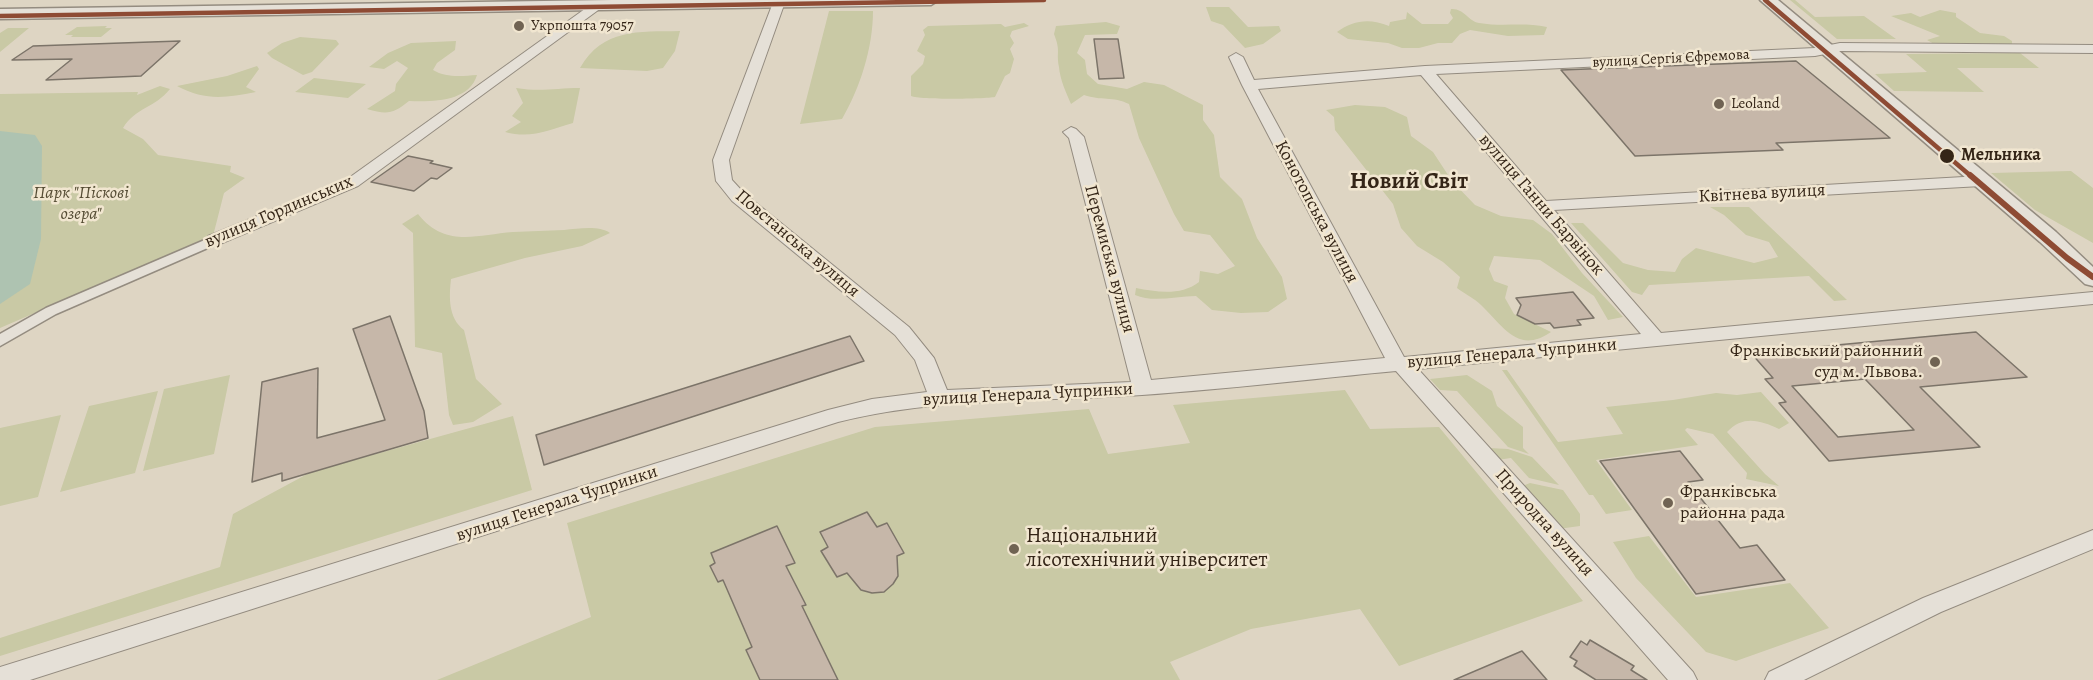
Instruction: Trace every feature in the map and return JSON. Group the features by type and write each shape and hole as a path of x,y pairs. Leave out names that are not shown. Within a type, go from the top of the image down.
{"street":[{"path":"0,14 484,3 596,5 932,0"},
{"path":"1768,0 2048,237 2093,279"},
{"name":"Повстанська вулиця","path":"779,2 721,160 724,182 738,197 902,332 924,358 940,398"},
{"name":"вулиця Гординських","path":"0,341 51,311 352,183 596,5"},
{"name":"вулиця Сергія Єфремова","path":"1249,85 1425,70 1815,52 1839,47 2093,49"},
{"name":"Конотопська вулиця","path":"1236,57 1391,353 1403,365"},
{"name":"вулиця Ганни Барвінок","path":"1425,70 1657,341"},
{"name":"Перемиська вулиця","path":"1071,132 1076,137 1143,388"},
{"name":"Квітнева вулиця","path":"1542,206 1981,181"},
{"path":"2048,237 2093,260"},
{"name":"вулиця Генерала Чупринки","path":"0,678 356,568 835,415 872,406 940,398 1143,388 2093,298"},
{"name":"Природна вулиця","path":"1403,365 1684,680"},
{"path":"1778,680 1932,605 2093,539"}],"green space":[{"path":"1790,0 1795,0 1815,17 1864,16 1896,39 1837,39"},
{"path":"1206,7 1229,7 1248,27 1279,26 1281,31 1263,44 1245,48 1223,25 1211,21"},
{"path":"1451,9 1459,10 1479,23 1547,27 1544,35 1508,36 1470,30 1460,34 1452,43 1438,43 1419,48 1402,48 1388,43 1348,39 1337,32 1349,25 1368,21 1389,26 1390,22 1406,19 1407,12 1422,24 1448,24 1453,18 1450,13"},
{"path":"1940,10 1956,13 1956,17 1980,33 2004,36 2012,41 2012,45 1936,45 1927,40 1940,36 1891,16 1911,13 1920,17"},
{"path":"829,11 873,11 868,53 860,81 842,119 800,124"},
{"path":"1106,22 1120,26 1117,34 1085,35 1077,53 1085,60 1087,74 1098,84 1127,89 1144,82 1164,85 1203,105 1203,120 1214,135 1220,177 1242,199 1257,238 1282,277 1287,299 1268,312 1241,313 1212,310 1196,296 1149,299 1135,295 1136,288 1160,292 1185,289 1199,282 1200,271 1218,274 1235,266 1210,235 1184,231 1139,138 1129,104 1084,95 1071,104 1058,62 1058,48 1054,34 1056,26"},
{"path":"1024,23 1029,26 1012,31 1010,36 1014,43 1010,49 1014,59 1010,73 1005,76 995,97 939,99 911,96 911,76 923,64 925,56 917,51 925,35 923,30 928,26 1001,24 1005,27"},
{"path":"107,26 105,28 112,28 101,37 65,35 77,27"},
{"path":"8,28 29,28 0,52 0,33"},
{"path":"680,31 675,51 663,68 647,71 580,68 599,45 611,39 636,33"},
{"path":"300,37 336,40 339,44 312,72 303,75 267,53 282,43"},
{"path":"456,41 455,50 437,63 433,70 449,75 477,75 473,84 466,91 439,100 409,101 390,112 367,109 395,91 396,84 408,68 397,61 384,69 369,67 388,53 411,43"},
{"path":"2020,53 2039,68 1957,68 1984,92 1894,91 1875,74 1927,72 1906,54"},
{"path":"257,66 259,69 246,87 256,92 215,97 197,94 177,86 227,76"},
{"path":"314,78 366,84 348,98 295,92"},
{"name":"Парк \"Піскові озера\"","path":"160,86 170,89 134,116 123,128 143,139 158,155 231,166 230,172 245,178 224,193 213,236 0,328 0,94 138,92 137,95"},
{"path":"516,88 541,90 580,88 573,123 532,134 505,132 521,122 512,116 523,103"},
{"path":"1355,105 1385,107 1407,117 1411,136 1433,152 1452,181 1475,205 1501,216 1533,220 1552,234 1582,273 1623,317 1608,320 1594,296 1540,260 1494,256 1489,269 1494,281 1508,286 1505,298 1514,314 1551,332 1529,340 1520,339 1504,329 1478,303 1457,288 1460,277 1443,262 1417,246 1401,228 1393,204 1335,130 1334,117 1326,110"},
{"path":"2071,171 2093,188 2093,243 2035,210 1991,173"},
{"path":"1710,207 1749,207 1847,300 1834,301 1809,276 1649,285 1642,295 1632,292 1571,223 1583,223 1623,263 1648,270 1675,272 1682,259 1696,248 1754,263 1778,257 1769,242 1746,235 1724,215"},
{"path":"418,214 428,225 439,232 462,237 588,228 610,233 582,246 525,258 451,279 452,313 464,330 476,379 502,404 473,422 453,425 449,415 442,353 415,347 413,233 402,224"},
{"path":"1502,370 1507,370 1558,442 1623,434 1606,407 1716,393 1737,395 1761,392 1789,423 1779,429 1765,423 1745,421 1727,432 1779,486 1746,479 1747,473 1713,434 1687,428 1685,430 1698,445 1596,460 1632,510 1606,514 1593,495 1589,495"},
{"path":"230,375 214,454 143,471 164,389"},
{"path":"1467,375 1492,391 1497,406 1523,427 1523,448 1529,454 1508,447 1457,391 1440,390 1430,379"},
{"name":"Національний лісотехнічний університет","path":"1345,390 1370,429 1439,427 1583,601 1399,666 1360,609 1251,629 1170,662 1180,680 437,680 591,617 567,523 875,427 1089,409 1108,454 1190,443 1173,405"},
{"path":"158,391 135,473 60,492 89,406"},
{"path":"61,415 38,497 0,506 0,428"},
{"path":"513,416 532,490 0,656 0,638 220,567 233,514 311,472"},
{"path":"1489,448 1508,449 1532,457 1559,485 1529,478 1511,458 1497,460"},
{"path":"1530,483 1563,490 1580,514 1580,526 1558,529 1520,487"},
{"path":"1649,536 1696,597 1790,583 1829,628 1736,661 1706,652 1636,578 1613,542"}],"shaded area":[{"path":"0,131 35,135 42,146 41,239 30,284 0,304"}],"building":[{"path":"1094,39 1118,39 1124,78 1099,79"},
{"path":"180,41 141,76 46,80 72,59 12,60 33,46"},
{"name":"Leoland","path":"1796,61 1890,138 1776,143 1783,150 1635,156 1561,70"},
{"path":"408,156 452,168 437,179 431,178 414,191 371,182"},
{"path":"1573,292 1594,318 1577,320 1581,325 1554,328 1550,323 1535,324 1517,315 1521,305 1516,298"},
{"path":"390,316 424,411 428,438 282,481 282,473 252,482 262,382 318,368 317,438 385,420 353,329"},
{"path":"1976,332 2027,377 1920,387 1980,447 1829,461 1779,403 1786,402 1765,379 1773,378 1751,353","holes":["1865,379 1914,430 1838,437 1792,386"]},
{"path":"850,336 864,361 544,465 536,435"},
{"name":"Франківська районна рада","path":"1680,451 1703,480 1688,482 1740,548 1757,545 1785,580 1696,594 1600,461"},
{"path":"867,512 877,527 887,523 904,553 897,556 898,576 884,592 872,593 861,590 847,573 837,577 821,551 828,547 820,532"},
{"path":"777,526 795,563 786,566 806,605 802,606 838,680 760,680 746,650 752,647 723,580 718,582 710,566 715,563 711,553"},
{"path":"1590,640 1634,666 1631,670 1647,680 1596,680 1574,666 1577,661 1570,657 1581,641 1587,645"},
{"path":"1522,651 1547,680 1454,680"}],"transit line":[{"path":"0,16 1044,0"},
{"path":"1765,0 2067,258 2093,277"}],"place":[{"name":"Укрпошта 79057","path":"519,26"},
{"name":"Leoland","path":"1719,104"},
{"name":"Мельника","path":"1947,156"},
{"name":"Франківський районний суд м. Львова.","path":"1935,362"},
{"name":"Франківська районна рада","path":"1668,503"},
{"name":"Національний лісотехнічний університет","path":"1014,549"}],"district":[{"name":"Новий Світ","path":"1409,182"}]}
